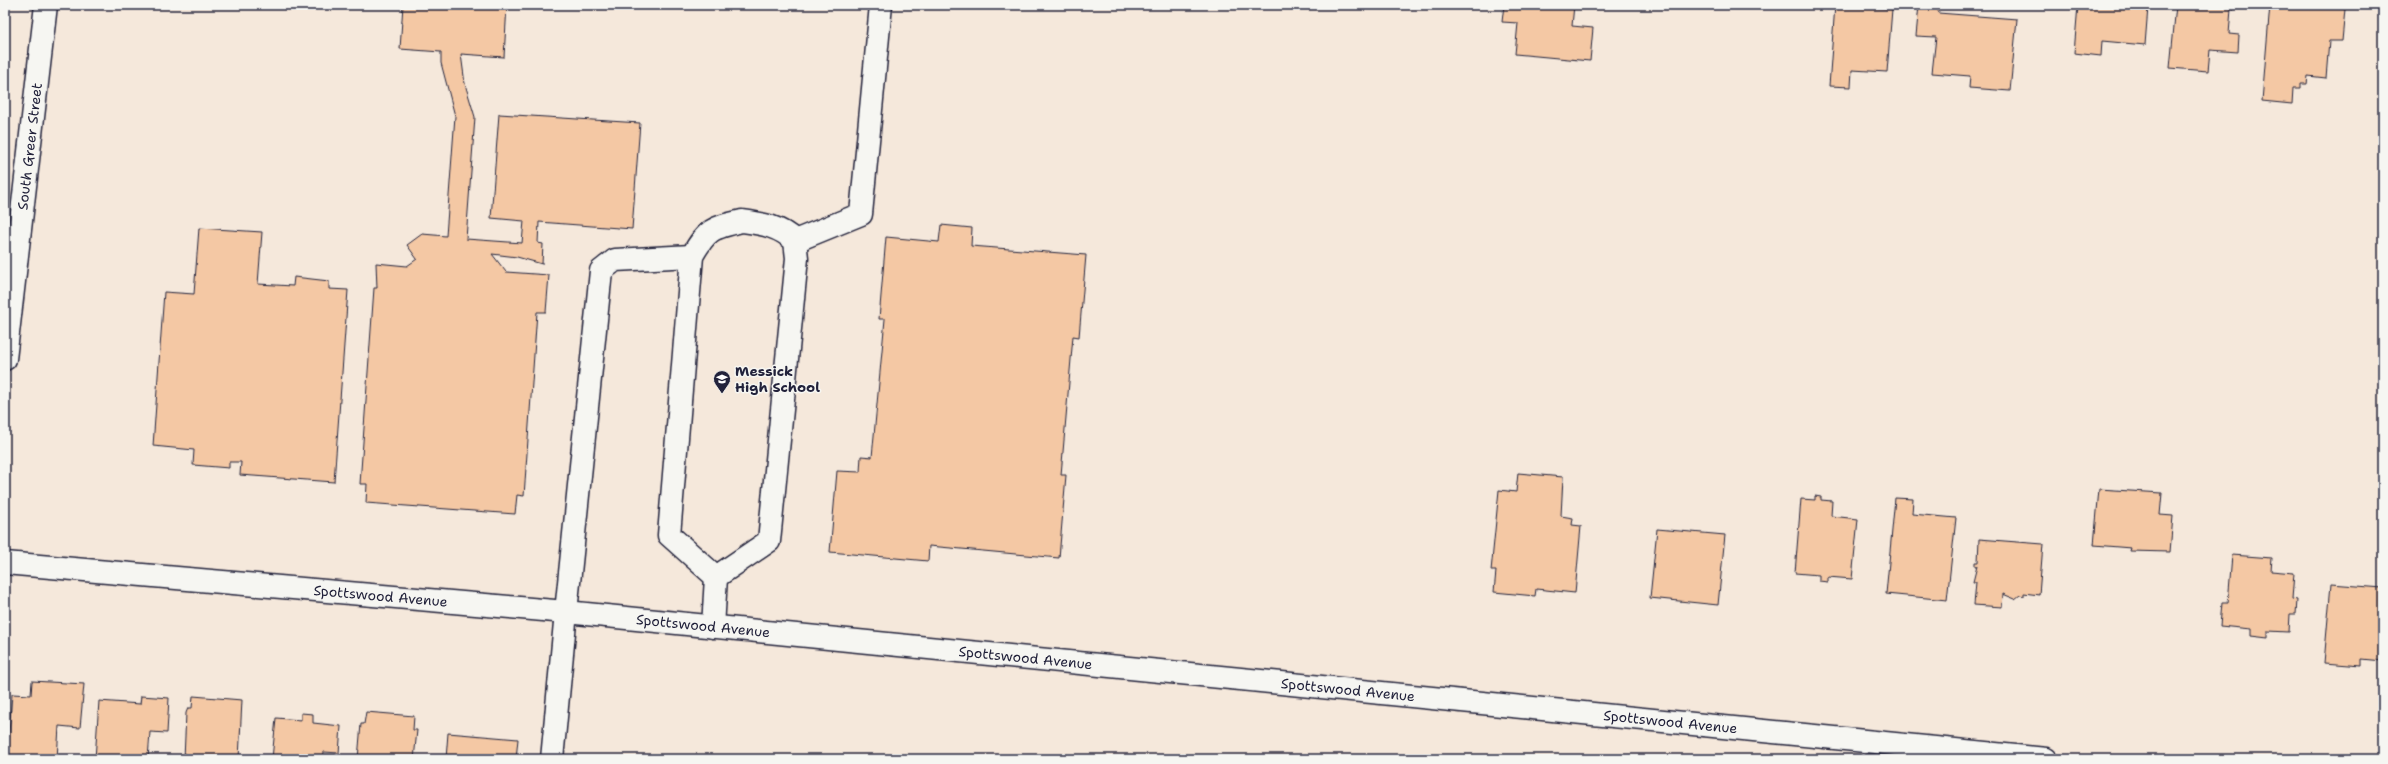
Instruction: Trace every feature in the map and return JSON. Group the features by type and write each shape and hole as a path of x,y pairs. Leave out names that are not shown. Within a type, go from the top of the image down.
{"street":[{"name":"South Greer Street","path":"5,359 46,5"},
{"path":"795,241 861,214 881,5"},
{"path":"742,221 768,224 786,232 795,241 797,258 769,541 716,578 669,535 692,256 704,235 720,226 742,221"},
{"path":"552,759 601,271 615,260 692,256"},
{"name":"Spottswood Avenue","path":"5,563 566,612 1937,754 2046,759"},
{"path":"713,627 716,578"}],"building":[{"path":"403,5 507,5 504,57 461,54 465,84 475,117 466,239 522,243 524,221 491,218 499,114 640,123 632,229 539,222 538,243 543,244 542,264 517,257 492,254 506,272 549,275 546,312 537,312 524,496 517,495 515,514 366,503 367,484 360,484 374,288 377,288 376,263 407,266 417,259 407,245 422,234 446,236 455,116 441,63 441,52 400,49"},
{"path":"1504,5 1574,5 1572,26 1593,28 1590,61 1515,54 1518,23 1502,22"},
{"path":"1835,5 1892,9 1887,72 1852,70 1851,87 1829,86"},
{"path":"1919,5 1939,5 1938,13 2017,19 2010,91 1969,88 1970,76 1932,73 1936,37 1916,36"},
{"path":"2078,5 2148,7 2145,45 2102,41 2101,56 2074,53"},
{"path":"2176,5 2234,5 2234,10 2231,9 2229,34 2239,35 2238,52 2210,50 2208,71 2170,68"},
{"path":"2270,5 2313,5 2345,9 2342,41 2329,41 2326,78 2308,76 2307,84 2301,84 2301,88 2293,88 2292,104 2262,101"},
{"path":"941,225 972,228 971,246 1086,255 1079,337 1073,336 1061,475 1066,475 1059,558 929,546 928,561 830,552 837,471 860,472 861,456 872,457 885,319 879,319 886,237 939,242"},
{"path":"199,228 262,232 258,284 293,286 294,277 329,281 329,289 348,290 334,482 240,475 241,462 229,462 229,468 193,465 194,450 153,446 164,292 194,294"},
{"path":"1518,473 1563,477 1561,516 1573,518 1572,525 1581,526 1575,593 1536,589 1535,596 1494,592 1496,571 1491,571 1499,490 1516,492"},
{"path":"2099,489 2162,493 2160,515 2173,516 2170,552 2130,551 2131,548 2094,545"},
{"path":"1815,496 1821,497 1821,500 1832,501 1831,516 1858,519 1852,579 1828,577 1828,582 1819,581 1819,575 1795,573 1801,499 1815,500"},
{"path":"1895,498 1913,499 1912,514 1956,518 1947,600 1886,594"},
{"path":"1657,529 1725,535 1718,605 1650,598"},
{"path":"1979,539 2043,544 2039,595 2024,593 2024,596 2020,595 2015,599 2003,594 2002,607 1974,605 1976,582 1973,582 1977,566 1975,566 1975,562 1978,562"},
{"path":"2232,555 2272,558 2271,571 2294,573 2292,599 2297,600 2296,614 2290,614 2289,632 2268,631 2268,638 2251,636 2251,629 2220,626 2222,603 2228,603"},
{"path":"2331,584 2383,588 2383,661 2362,659 2362,666 2324,663"},
{"path":"32,681 84,684 80,728 59,726 57,759 7,759 12,694 31,695"},
{"path":"141,696 169,698 167,733 150,732 148,759 95,759 99,701 140,704"},
{"path":"193,696 242,700 239,759 184,759 186,713 188,708 192,708"},
{"path":"366,712 414,716 413,730 417,730 414,759 358,759 361,724 364,724"},
{"path":"301,713 313,714 313,723 341,726 339,753 324,752 323,759 272,759 276,718 301,720"},
{"path":"448,733 518,739 516,759 446,759"}],"place":[{"name":"Messick High School","path":"722,394"}]}
